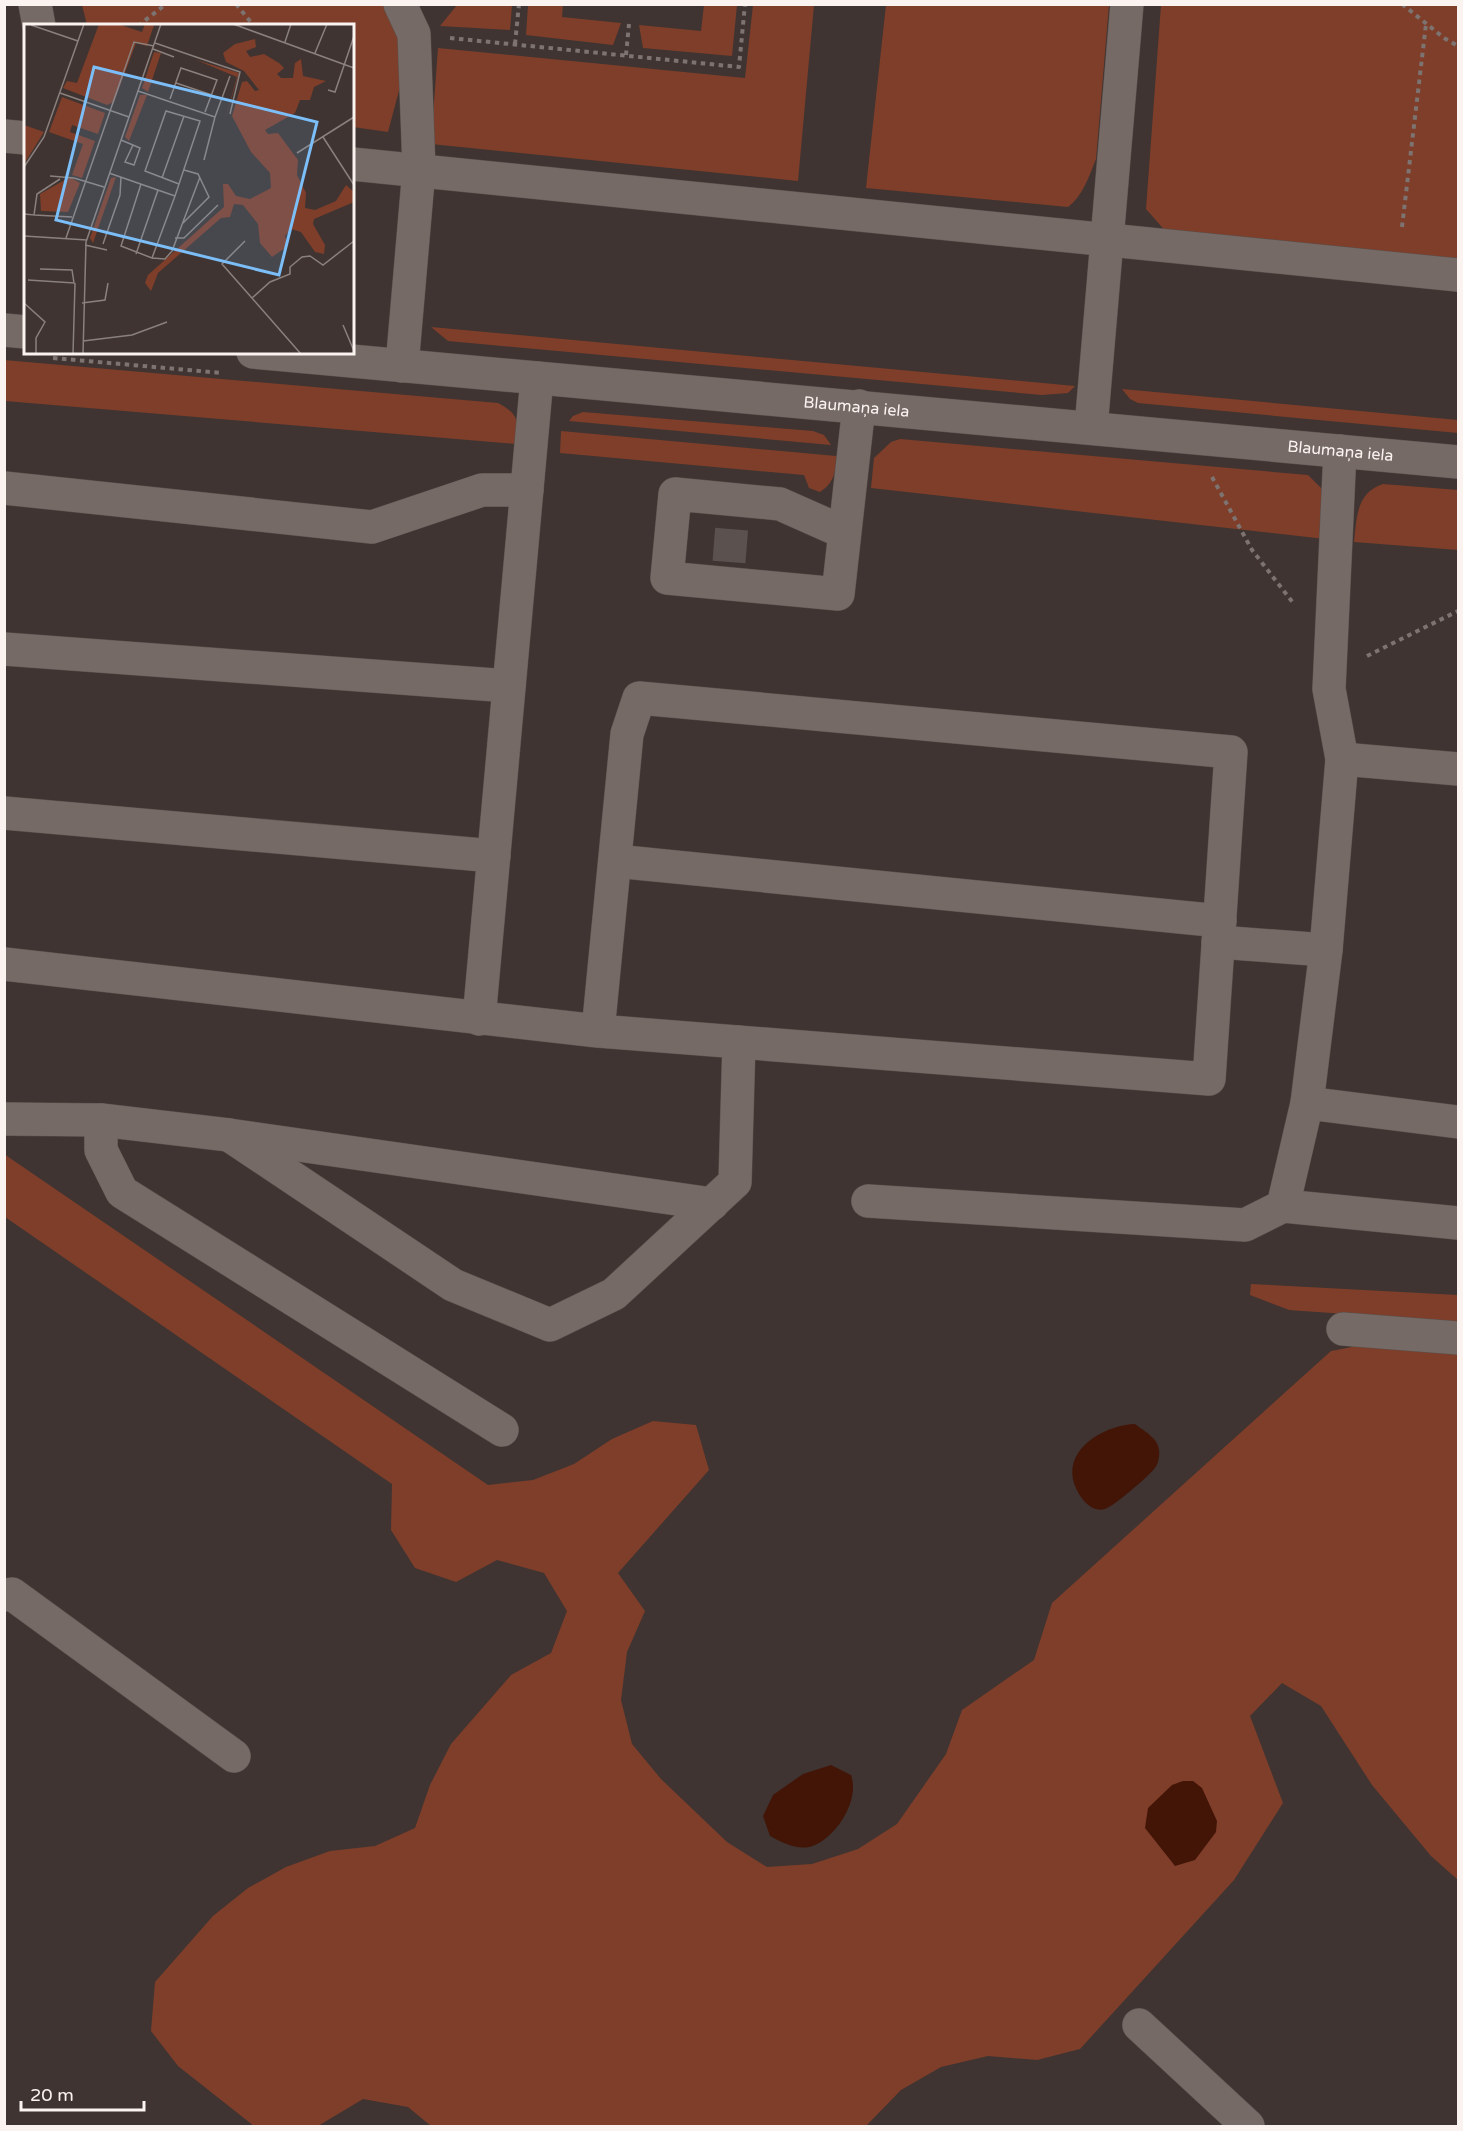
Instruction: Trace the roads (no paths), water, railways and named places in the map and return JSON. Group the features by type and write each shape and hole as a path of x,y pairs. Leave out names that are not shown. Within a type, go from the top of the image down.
{"street":[{"path":"35,4 39,24"},
{"path":"400,4 414,34 419,169 402,366"},
{"path":"1091,428 1127,4"},
{"path":"4,136 24,138"},
{"path":"354,164 1458,275"},
{"path":"4,330 24,332"},
{"name":"Blaumaņa iela","path":"274,354 1458,462"},
{"path":"479,1019 537,378"},
{"path":"843,532 780,504 733,512 675,494 667,578 728,573 838,594 843,532 859,406"},
{"path":"1283,1206 1307,1103 1326,950 1342,759 1329,689 1340,451"},
{"path":"4,488 372,527 482,490 527,490"},
{"path":"4,649 509,686"},
{"path":"4,964 479,1019 598,1030 739,1042 1209,1079 1231,752 639,699 627,734 598,1030"},
{"path":"1342,759 1458,769"},
{"path":"4,813 494,856"},
{"path":"615,861 1219,932 1326,950"},
{"path":"229,1135 453,1285 550,1325 614,1294 735,1182 739,1042"},
{"path":"1307,1103 1458,1122"},
{"path":"4,1119 102,1120 229,1135 712,1204"},
{"path":"102,1120 100,1150 122,1192 502,1430"},
{"path":"868,1201 1245,1225 1283,1206 1458,1223"},
{"path":"1343,1329 1458,1338"},
{"path":"4,1595 12,1594 234,1756"},
{"path":"1139,2025 1248,2127"}],"tunnel":[{"path":"729,562 732,524"}]}
